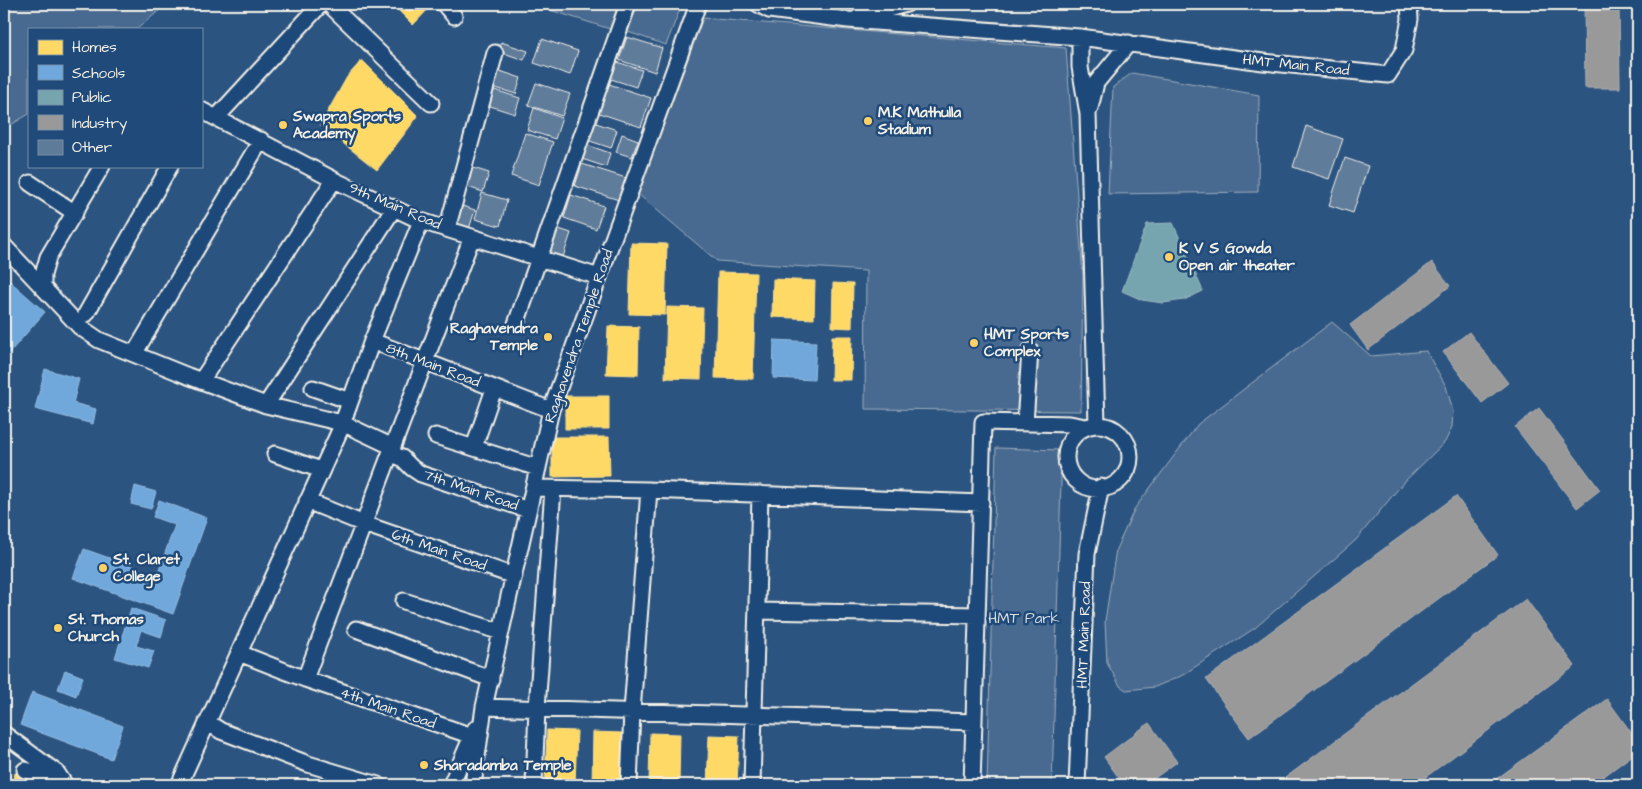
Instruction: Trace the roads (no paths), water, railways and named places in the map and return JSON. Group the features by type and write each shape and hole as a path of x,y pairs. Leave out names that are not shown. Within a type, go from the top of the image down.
{"street":[{"path":"216,118 321,4"},
{"path":"329,4 431,103"},
{"path":"444,4 454,16"},
{"path":"516,324 628,4"},
{"name":"Raghavendra Temple Road","path":"484,707 551,410 698,4"},
{"name":"HMT Main Road","path":"758,4 769,10 786,8 848,20 1080,37 1264,62 1388,75 1404,50 1410,19 1409,4"},
{"path":"848,20 906,4"},
{"path":"1080,37 1080,67 1088,114 1091,426"},
{"path":"1088,114 1096,83 1129,43"},
{"path":"447,229 495,53"},
{"name":"9th Main Road","path":"202,111 334,180 421,221 599,277"},
{"path":"134,354 261,140"},
{"path":"44,288 43,274 48,257 101,168"},
{"path":"86,314 169,168"},
{"path":"201,381 334,180"},
{"path":"30,183 75,213"},
{"path":"266,405 394,208"},
{"path":"179,785 342,423 372,341 421,221"},
{"path":"305,679 472,237"},
{"name":"7th Main Road","path":"4,246 80,326 99,340 266,405 342,423 392,451 421,474 528,510"},
{"name":"8th Main Road","path":"372,341 551,410"},
{"path":"1025,423 1030,352"},
{"path":"313,388 350,401"},
{"path":"474,447 494,388"},
{"path":"972,785 983,422 1103,425 1114,429 1122,436 1130,452 1129,463 1125,473 1118,482 1108,487 1091,487 1079,482 1071,474 1067,464 1066,453 1070,442 1076,433 1091,426"},
{"path":"436,436 538,468"},
{"path":"275,454 321,470"},
{"name":"HMT Main Road","path":"1077,785 1087,554 1101,487"},
{"path":"534,488 649,490 981,503"},
{"path":"534,785 537,708 553,489"},
{"path":"629,785 632,711 649,490"},
{"path":"752,785 760,494"},
{"name":"6th Main Road","path":"307,501 364,524 514,576"},
{"path":"404,601 501,632"},
{"path":"757,611 977,615"},
{"path":"356,629 491,679"},
{"name":"4th Main Road","path":"239,653 305,679 472,736"},
{"path":"484,707 974,722"},
{"path":"451,785 484,707"},
{"path":"473,785 484,707"},
{"path":"207,722 221,731 308,764 378,785"},
{"path":"4,734 57,773 64,785"},
{"path":"25,770 43,774 57,785"}],"place":[{"name":"M.K Mathulla Stadium","path":"868,121"},
{"name":"Swapra Sports Academy","path":"283,125"},
{"name":"K V S Gowda Open air theater","path":"1169,257"},
{"name":"Raghavendra Temple","path":"548,337"},
{"name":"HMT Sports Complex","path":"974,343"},
{"name":"St. Claret College","path":"103,568"},
{"name":"St. Thomas Church","path":"58,628"},
{"name":"Sharadamba Temple","path":"424,765"}],"park label":[{"name":"HMT Park","path":"1024,618"}]}
